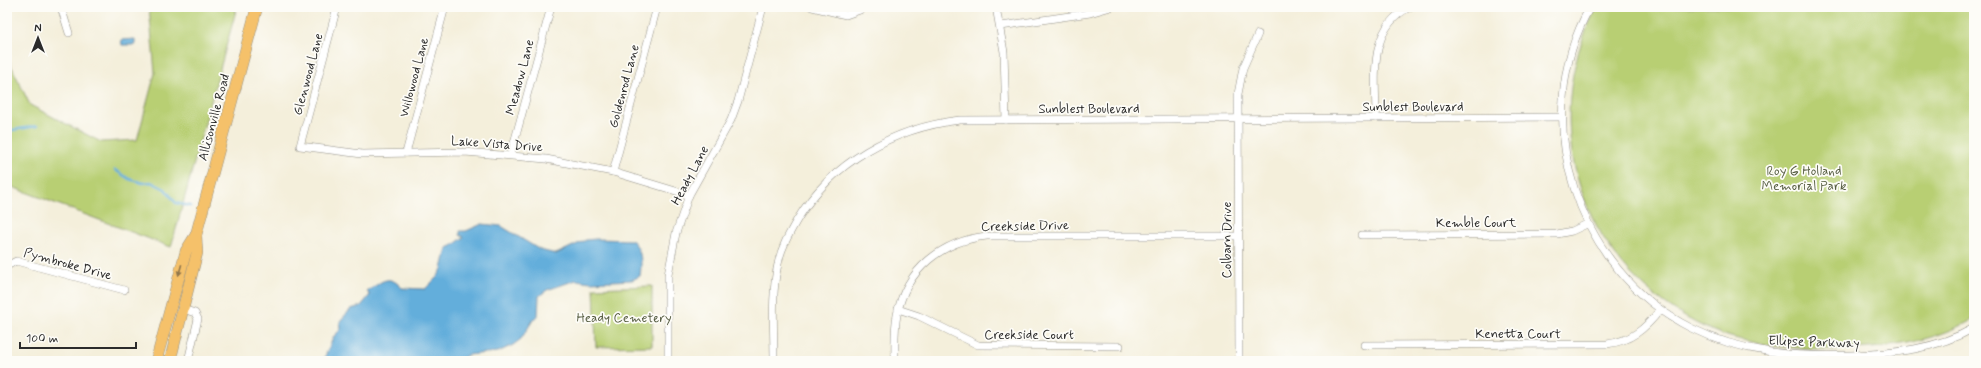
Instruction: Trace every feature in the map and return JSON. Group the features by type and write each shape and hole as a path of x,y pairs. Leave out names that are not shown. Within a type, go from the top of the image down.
{"main road":[{"name":"Allisonville Road","path":"156,361 186,251 196,235 257,7"},
{"name":"Allisonville Road","path":"170,361 197,253 196,235"}],"street":[{"path":"61,7 69,33"},
{"name":"Glenwood Lane","path":"300,146 337,7"},
{"name":"Willowood Lane","path":"406,153 445,7"},
{"name":"Meadow Lane","path":"511,154 551,7"},
{"name":"Goldenrod Lane","path":"613,172 657,7"},
{"name":"Heady Lane","path":"668,361 669,267 676,233 689,195 731,120 738,101 763,7"},
{"path":"812,7 846,15 860,10"},
{"path":"996,7 1001,26 1005,64 1006,120"},
{"path":"1001,26 1090,13 1111,7"},
{"path":"1376,118 1376,61 1379,41 1390,22 1410,7"},
{"name":"Ellipse Parkway","path":"1590,7 1576,38 1565,80 1562,117 1569,172 1587,224 1605,253 1640,293 1660,310 1691,328 1737,346 1785,354 1833,358 1927,347 1974,328"},
{"name":"Colbarn Drive","path":"1239,361 1238,94 1242,75 1258,34"},
{"name":"Sunblest Boulevard","path":"774,361 775,285 780,255 801,214 823,186 844,167 869,149 906,132 952,121 1562,117"},
{"name":"Lake Vista Drive","path":"300,146 362,154 465,152 511,154 546,158 613,172 689,195"},
{"name":"Kemble Court","path":"1362,235 1557,234 1572,231 1587,224"},
{"name":"Creekside Drive","path":"895,361 895,326 898,308 908,285 917,271 928,260 950,245 987,236 1238,236"},
{"name":"Pymbroke Drive","path":"7,266 16,261 124,290"},
{"name":"Creekside Court","path":"898,308 978,345 1120,346"},
{"path":"183,309 195,313 198,319 188,361"},
{"name":"Kenetta Court","path":"1364,345 1607,344 1627,339 1637,334 1646,327 1660,310"}],"green space":[{"path":"149,7 237,7 171,247 7,185 7,57 30,105 101,142 137,140 155,73"},
{"name":"Roy G Holland Memorial Park","path":"1597,7 1974,7 1974,319 1958,327 1926,339 1892,346 1858,349 1785,347 1766,345 1730,337 1713,331 1696,323 1656,297 1623,264 1597,227 1580,186 1570,142 1570,96 1579,51"},
{"name":"Heady Cemetery","path":"652,286 652,346 596,347 594,288"}],"water":[{"path":"135,39 135,45 122,45 121,40"},
{"path":"482,224 501,226 540,250 556,254 586,240 632,240 638,248 640,256 640,276 632,280 591,282 576,280 547,290 539,296 538,316 533,320 521,339 513,345 498,352 467,355 459,361 323,361 334,336 341,329 340,321 351,309 361,306 370,295 367,292 380,283 388,280 397,283 402,288 425,289 438,276 442,269 447,248 464,237 460,235 460,231 466,231"}],"waterway":[{"path":"7,131 37,126"},
{"path":"115,170 129,179 143,183 151,182 165,189 176,203 190,206"}]}
